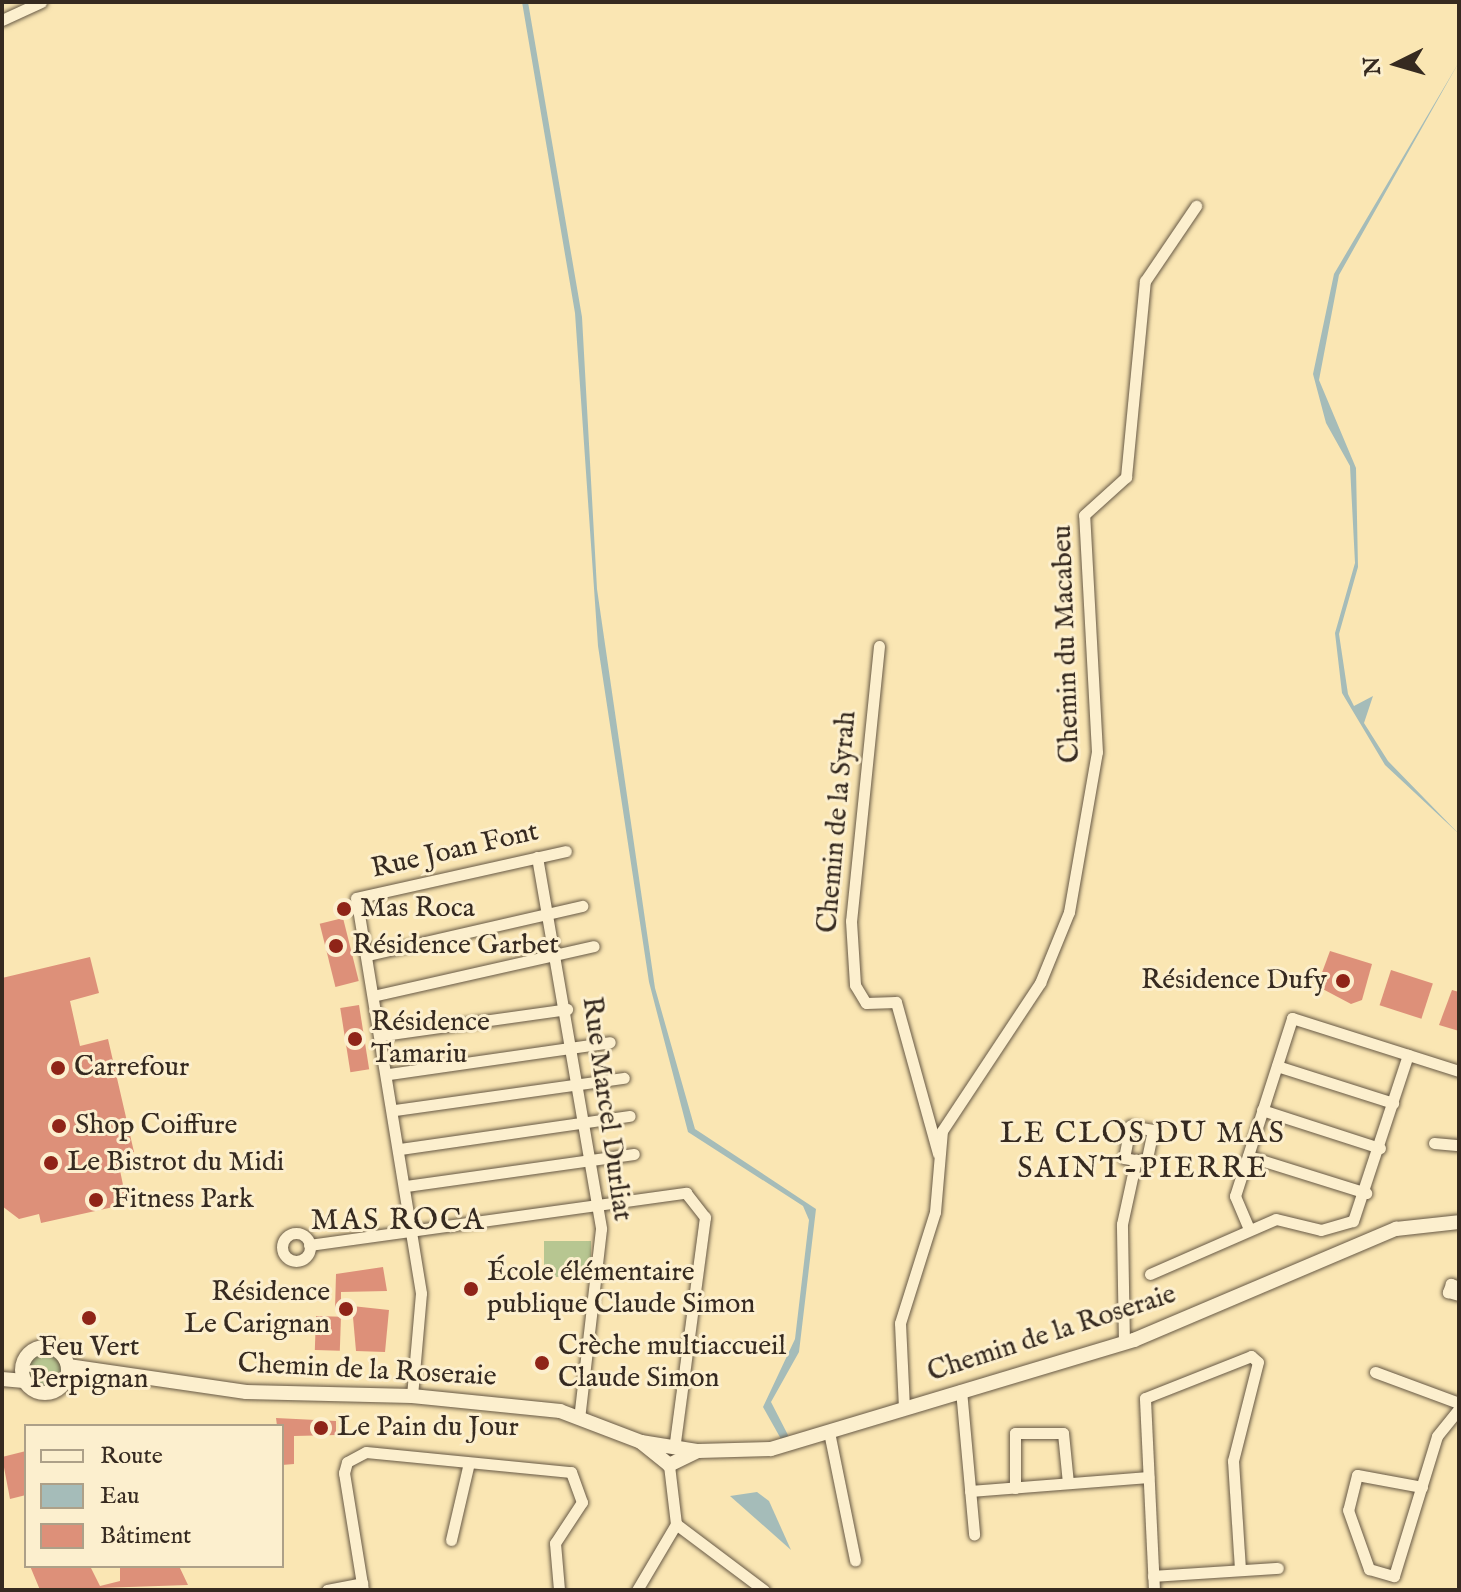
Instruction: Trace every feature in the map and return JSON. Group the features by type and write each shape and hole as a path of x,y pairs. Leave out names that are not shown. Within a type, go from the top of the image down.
{"street":[{"path":"2,20 41,2"},
{"name":"Chemin du Macabeu","path":"904,1408 900,1323 935,1212 939,1154 950,1111 1029,1001 1065,925 1097,752 1084,515 1126,477 1145,281 1196,206"},
{"name":"Chemin de la Syrah","path":"879,646 854,887 855,985 866,1003 896,1002 939,1154"},
{"name":"Rue Joan Font","path":"368,955 356,898 566,851"},
{"name":"Rue Marcel Durliat","path":"537,857 559,954 601,1229 579,1418"},
{"path":"412,1396 421,1293 377,995 368,955 582,906"},
{"path":"377,995 594,946"},
{"path":"383,1035 567,1009"},
{"path":"1249,1229 1235,1196 1292,1018 1459,1071"},
{"path":"389,1074 610,1042"},
{"path":"1150,1274 1276,1219 1331,1229 1360,1213 1408,1055"},
{"path":"1277,1066 1393,1103"},
{"path":"395,1110 624,1078"},
{"path":"1262,1110 1380,1148"},
{"path":"400,1149 630,1116"},
{"path":"1434,1143 1459,1145"},
{"path":"406,1186 634,1154"},
{"path":"1248,1156 1366,1193"},
{"path":"1124,1343 1122,1224 1136,1160"},
{"path":"309,1245 686,1193 705,1217 673,1457 676,1524 637,1590"},
{"name":"Chemin de la Roseraie","path":"23,1373 43,1394 67,1373 86,1371 246,1392 412,1396 579,1418 673,1457 698,1451 769,1450 1124,1343 1380,1235 1459,1222"},
{"path":"1459,1287 1451,1284 1448,1292 1459,1295"},
{"path":"2,1379 23,1373 44,1347 67,1373"},
{"path":"1154,1590 1145,1398 1255,1357 1233,1461 1240,1570"},
{"path":"2,1372 23,1373"},
{"path":"1375,1372 1459,1406 1437,1436 1422,1487 1394,1576 1369,1569 1348,1510 1357,1475 1422,1487"},
{"path":"961,1390 974,1534"},
{"path":"829,1432 855,1560"},
{"path":"1015,1488 1015,1433 1063,1433 1068,1483"},
{"path":"327,1590 363,1587 347,1462 366,1452 468,1467 561,1467 580,1481 582,1502 553,1554 559,1590"},
{"path":"451,1540 468,1467"},
{"path":"970,1491 1148,1477"},
{"path":"676,1524 764,1590"},
{"path":"1153,1576 1278,1568"}],"green space":[{"path":"544,1241 591,1241 591,1277 544,1277"},
{"path":"45,1347 61,1354 68,1370 61,1386 45,1393 29,1386 22,1370 29,1354"}],"water":[{"path":"522,2 528,2 582,317 597,589 655,988 695,1129 816,1209 799,1352 771,1402 789,1437 781,1439 763,1407 795,1339 809,1220 803,1206 688,1132 649,982 598,646 575,313"},
{"path":"1459,62 1339,275 1319,380 1356,468 1358,567 1339,634 1348,694 1354,706 1373,696 1364,723 1388,761 1459,834 1385,765 1342,693 1335,633 1355,563 1350,466 1326,423 1313,374 1334,274"},
{"path":"757,1492 769,1501 791,1550 730,1496"}],"building":[{"name":"Résidence Garbet","path":"343,918 359,981 335,987 320,924"},
{"name":"Résidence Dufy","path":"1330,951 1372,964 1362,1000 1351,1004 1317,986"},
{"name":"Carrefour","path":"90,957 99,993 70,1001 80,1046 108,1039 134,1152 117,1156 127,1204 41,1223 39,1214 19,1219 2,1206 2,978"},
{"path":"1391,970 1433,984 1421,1019 1380,1005"},
{"path":"1452,990 1459,992 1459,1031 1439,1025"},
{"name":"Résidence Tamariu","path":"359,1005 369,1069 350,1072 340,1008"},
{"path":"383,1267 387,1291 341,1292 341,1309 335,1309 336,1274"},
{"path":"352,1306 389,1310 385,1352 356,1351"},
{"path":"316,1316 341,1317 340,1351 315,1350"},
{"path":"276,1418 336,1421 336,1435 294,1436 294,1464 284,1465 284,1424 277,1424"},
{"path":"24,1452 24,1496 10,1499 2,1457"},
{"path":"31,1568 91,1568 100,1586 120,1581 120,1568 180,1568 188,1585 40,1590"}],"place":[{"name":"Mas Roca","path":"344,909"},
{"name":"Résidence Garbet","path":"336,946"},
{"name":"Résidence Dufy","path":"1343,981"},
{"name":"Résidence Tamariu","path":"355,1039"},
{"name":"Carrefour","path":"58,1068"},
{"name":"Shop Coiffure","path":"59,1126"},
{"name":"Le Bistrot du Midi","path":"51,1163"},
{"name":"Fitness Park","path":"96,1200"},
{"name":"École élémentaire publique Claude Simon","path":"471,1289"},
{"name":"Résidence Le Carignan","path":"346,1309"},
{"name":"Feu Vert Perpignan","path":"89,1318"},
{"name":"Crèche multiaccueil Claude Simon","path":"542,1363"},
{"name":"Le Pain du Jour","path":"321,1428"}],"district":[{"name":"LE CLOS DU MAS SAINT-PIERRE","path":"1143,1151"},
{"name":"MAS ROCA","path":"398,1221"}]}
